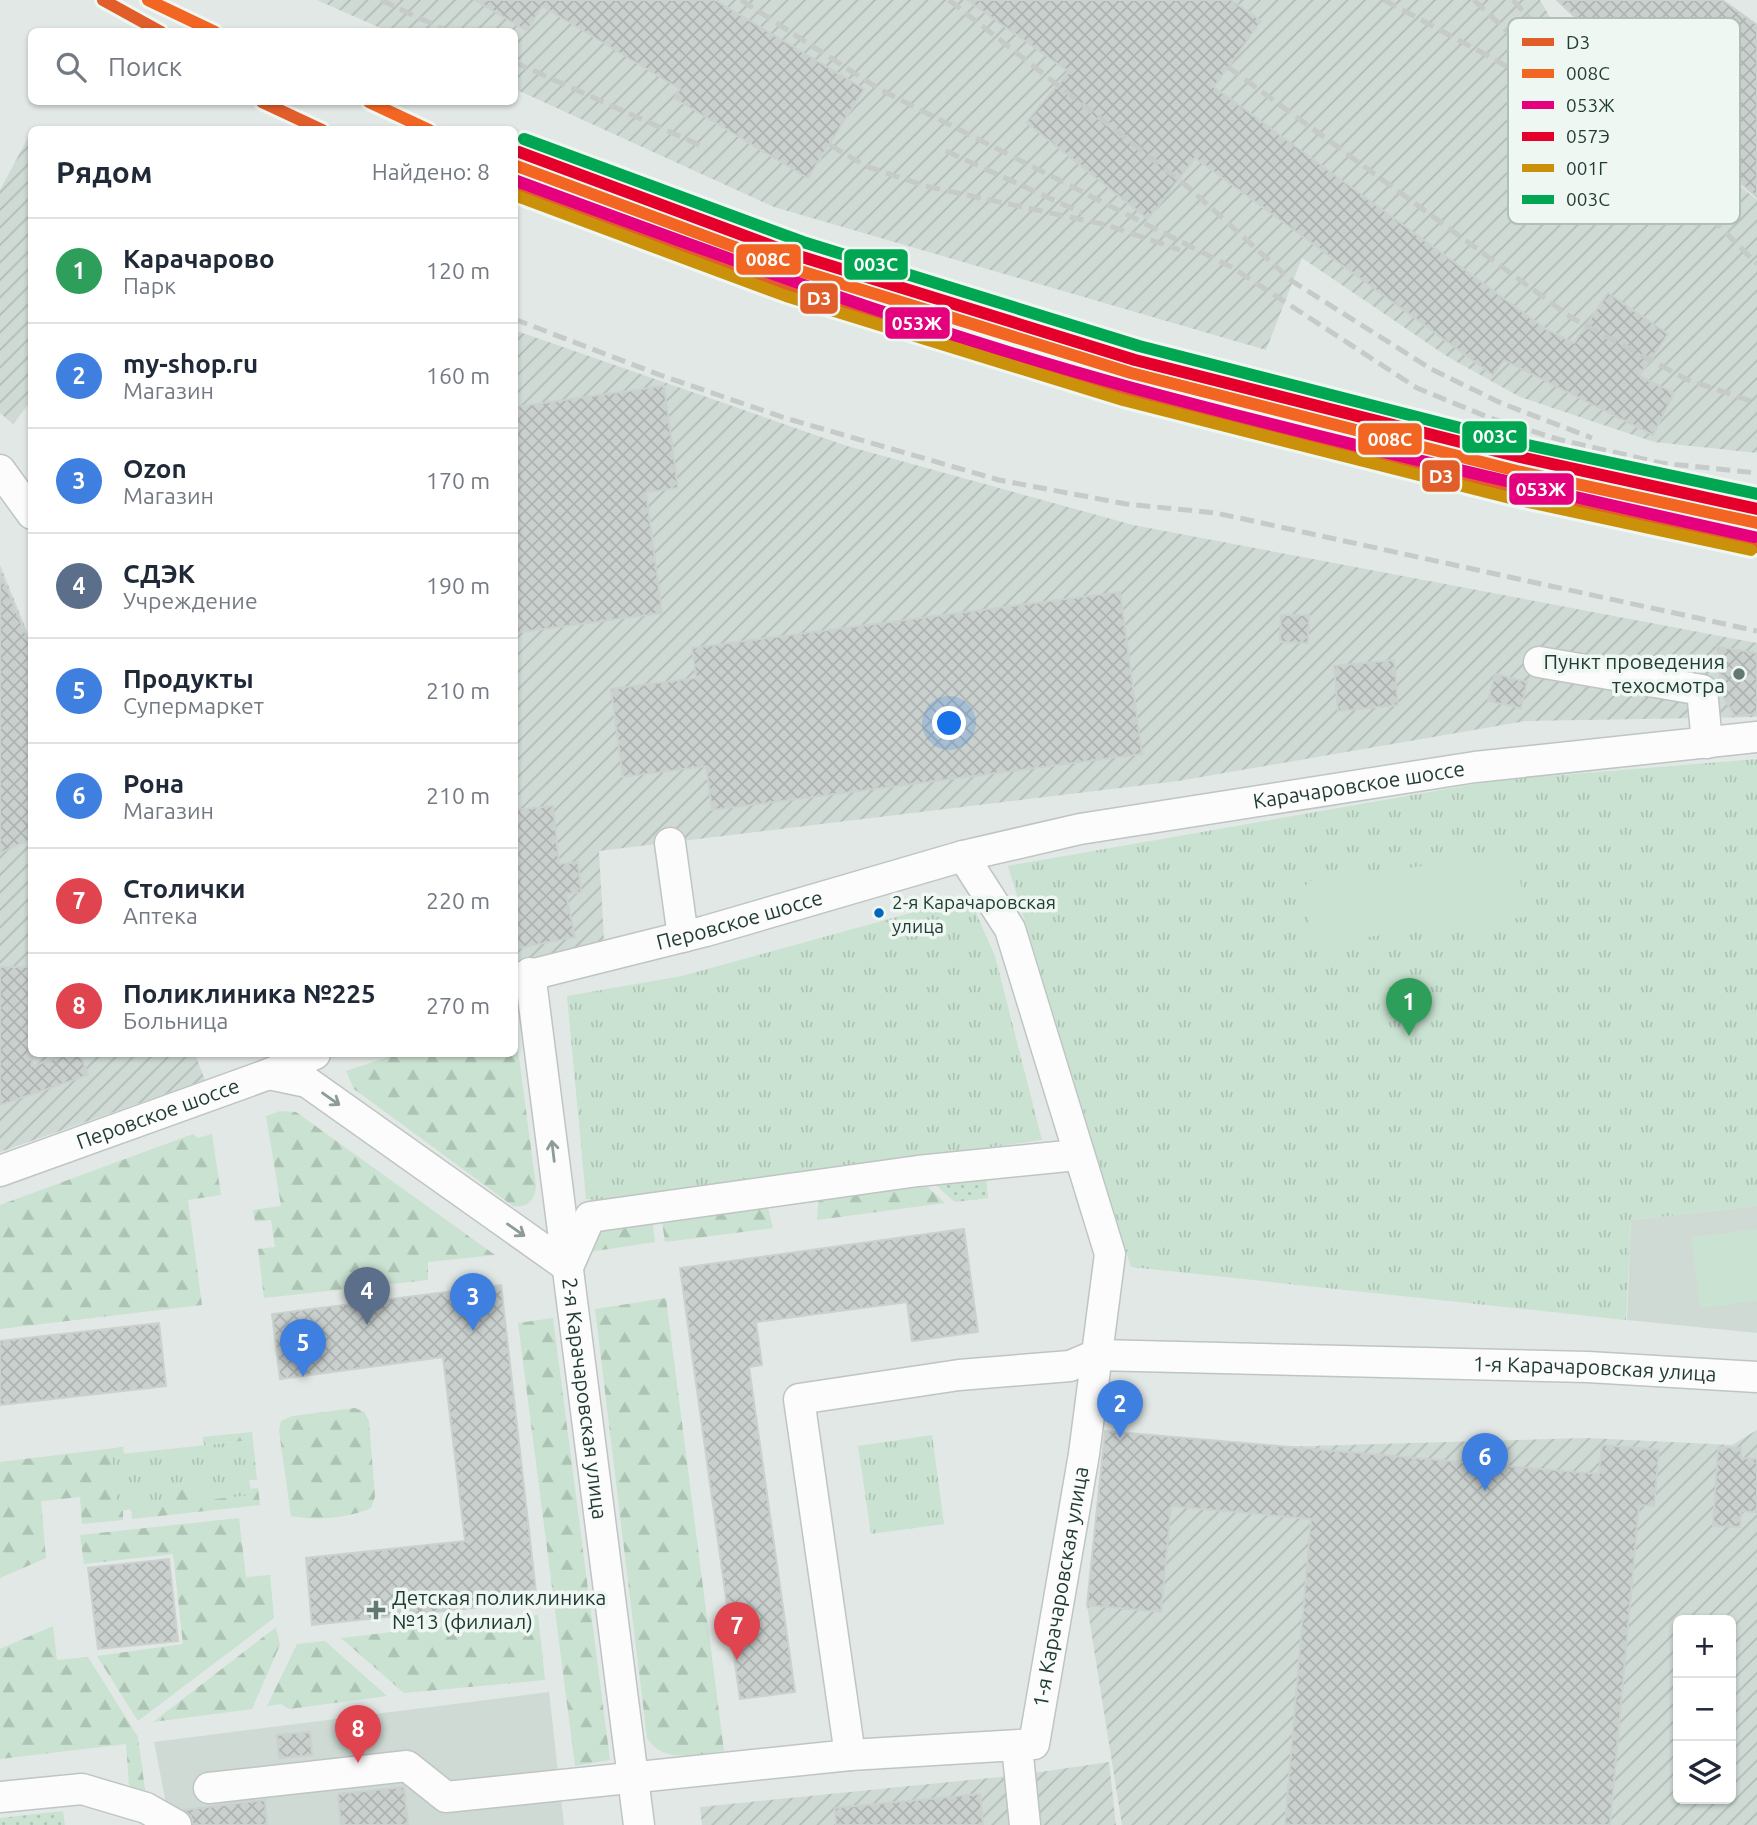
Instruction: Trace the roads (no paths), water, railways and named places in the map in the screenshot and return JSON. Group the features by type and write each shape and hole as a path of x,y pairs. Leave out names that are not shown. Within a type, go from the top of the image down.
{"street":[{"path":"0,470 28,508"},
{"path":"1539,662 1702,690 1707,743"},
{"name":"Карачаровское шоссе","path":"963,856 1080,829 1475,767 1757,737"},
{"path":"670,843 683,937"},
{"path":"850,1755 799,1399 959,1375 1070,1366 1096,1355 1110,1255 1077,1155 1010,929 963,856"},
{"name":"Перовское шоссе","path":"522,976 683,937 963,856"},
{"name":"2-я Карачаровская улица","path":"522,976 568,1267 639,1825"},
{"name":"Перовское шоссе","path":"0,1171 265,1064 300,1057"},
{"path":"265,1064 307,1082 568,1267 590,1217 918,1171 1077,1155"},
{"name":"1-я Карачаровская улица","path":"1017,1746 1034,1744 1084,1454 1096,1355 1588,1367 1757,1377"},
{"path":"209,1788 407,1766 446,1797 850,1755 1017,1746 1025,1825"},
{"path":"0,1797 82,1789 146,1808 176,1825"}],"railway":[{"path":"381,0 440,28"},
{"path":"741,0 879,89 1233,268 1417,388 1490,418 1561,440 1661,463 1757,473"},
{"path":"949,0 1188,187 1292,281 1431,369 1501,403 1592,438"},
{"path":"1384,0 1508,67"},
{"path":"1474,0 1508,32"},
{"path":"1513,0 1529,18"},
{"path":"518,64 706,148"},
{"path":"1228,67 1572,318 1688,380 1757,403"},
{"path":"830,145 866,166 925,186 1107,225 1180,250"},
{"path":"946,151 1082,213"},
{"path":"1717,224 1757,264"},
{"path":"518,321 660,375 785,418 999,480 1126,504 1216,513 1757,631"}],"place":[{"name":"Пункт проведения техосмотра","path":"1739,674"},
{"name":"2-я Карачаровская улица","path":"879,913"},
{"name":"Карачарово","path":"1409,1036"},
{"name":"СДЭК","path":"367,1325"},
{"name":"Ozon","path":"473,1331"},
{"name":"Продукты","path":"303,1377"},
{"name":"my-shop.ru","path":"1120,1438"},
{"name":"Рона","path":"1485,1491"},
{"name":"Детская поликлиника №13 (филиал)","path":"376,1610"},
{"name":"Столички","path":"737,1660"},
{"name":"Поликлиника №225","path":"358,1763"}]}
